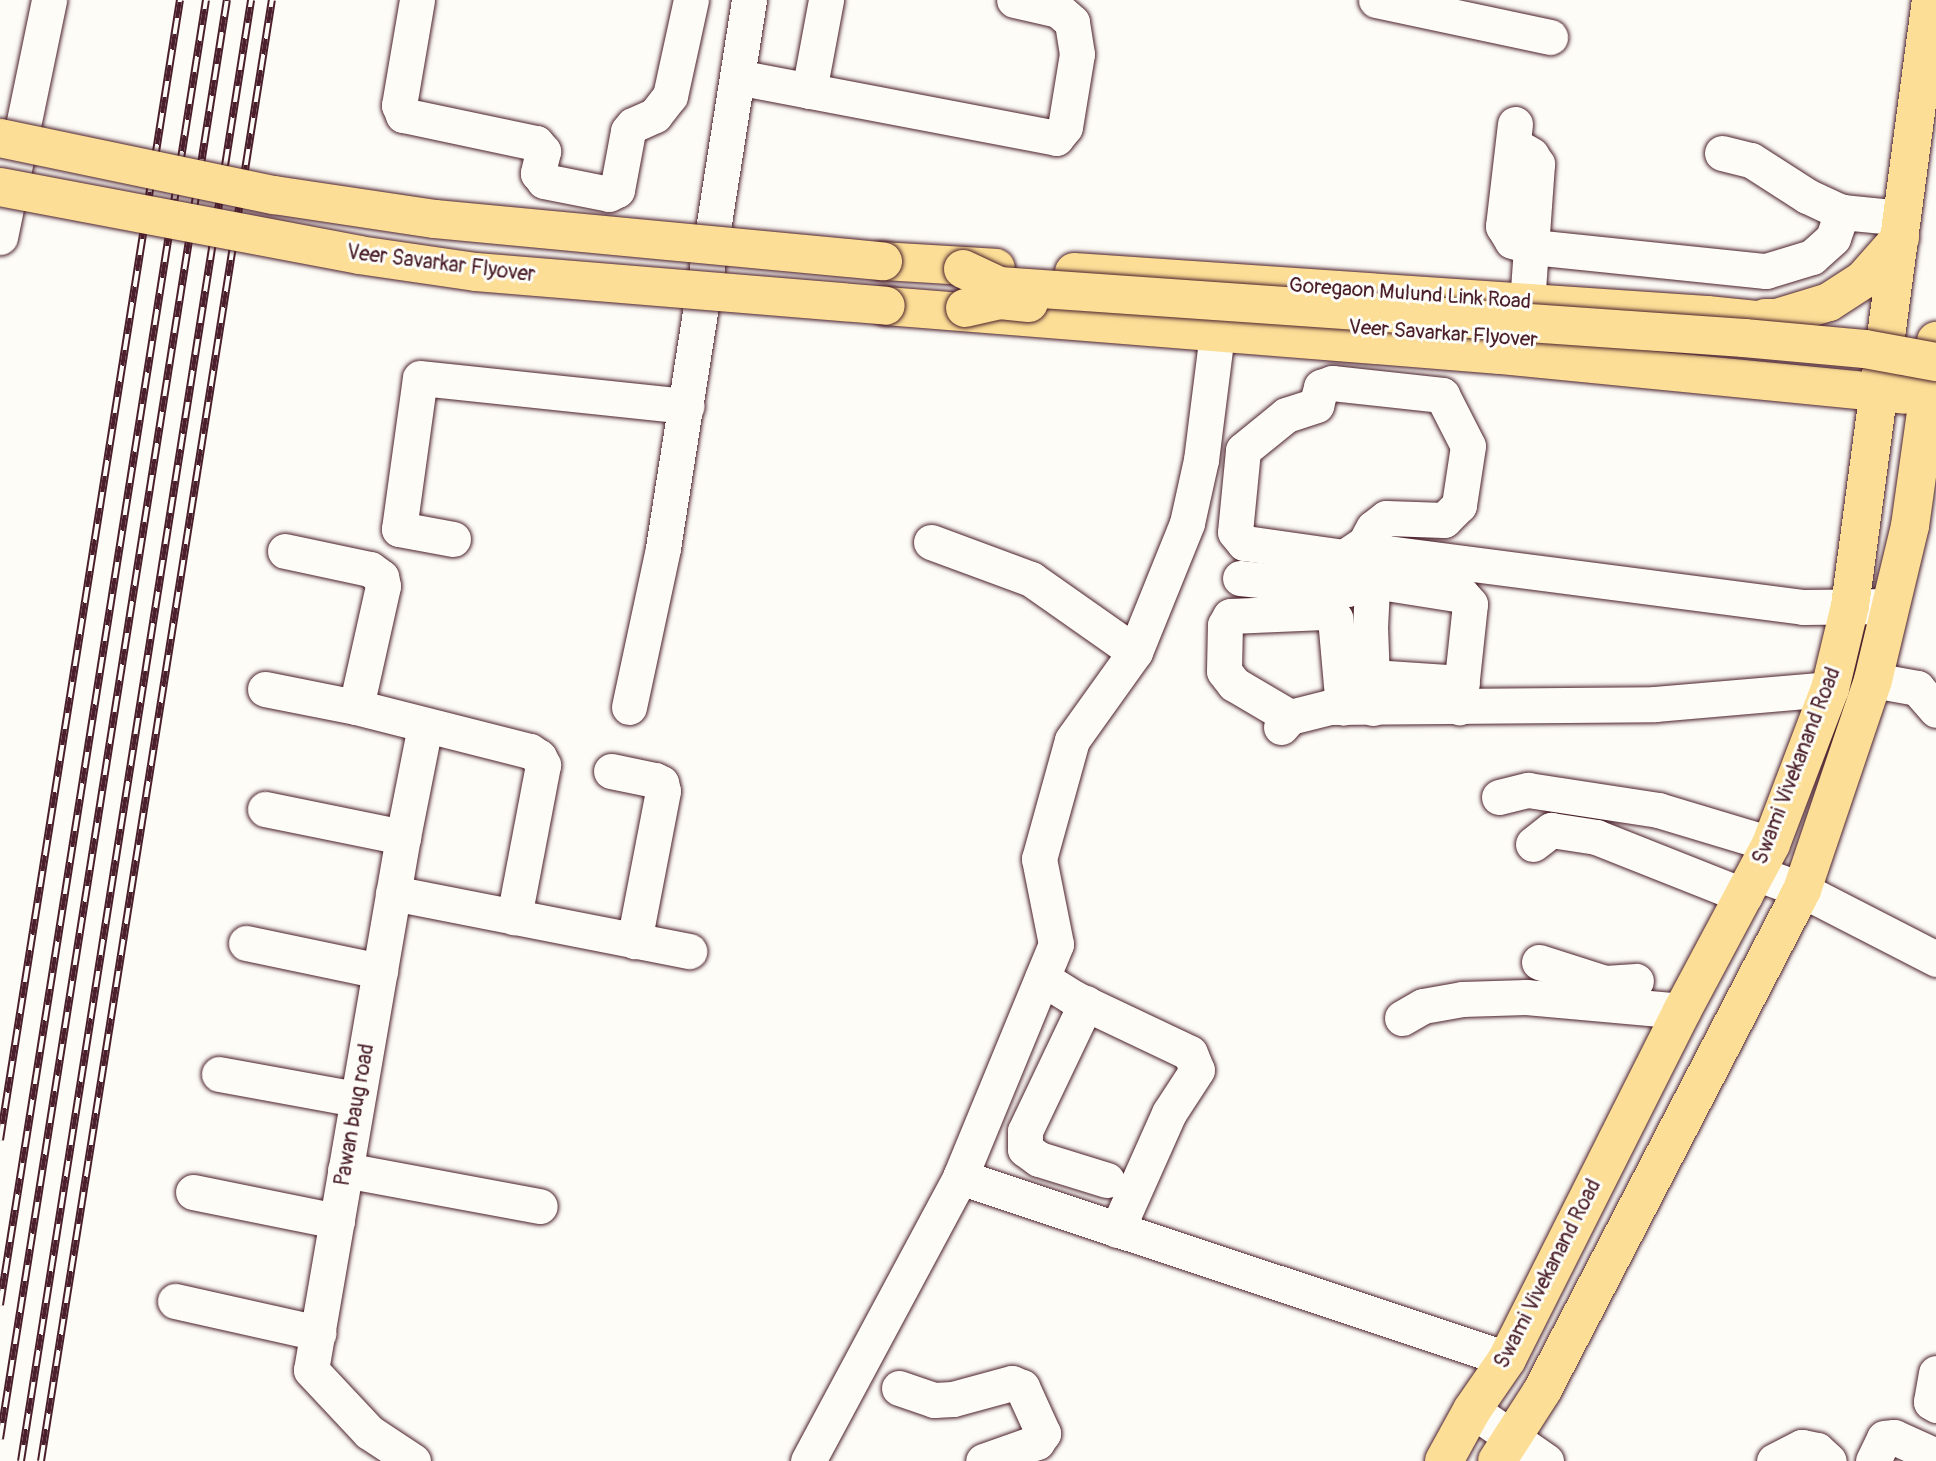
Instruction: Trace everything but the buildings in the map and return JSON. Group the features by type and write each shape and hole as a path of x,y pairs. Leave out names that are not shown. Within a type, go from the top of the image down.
{"main road":[{"name":"Swami Vivekanand Road","path":"1444,1461 1472,1410 1507,1359 1688,1001 1757,871 1830,689 1850,606 1931,0"},
{"name":"Veer Savarkar Flyover","path":"0,138 274,195 435,219 883,261"},
{"name":"Veer Savarkar Flyover","path":"0,187 359,255 476,272 886,306 958,310 1000,300 1227,320 1854,362 1934,392"},
{"path":"1707,315 1777,318 1829,302 1863,280 1901,228"},
{"name":"Goregaon Mulund Link Road","path":"883,261 1707,315 1885,333 1936,341"},
{"name":"Veer Savarkar Flyover","path":"958,267 999,286 1744,338 1866,349 1936,362"},
{"path":"958,310 1880,391 1934,392"},
{"name":"Swami Vivekanand Road","path":"1504,1448 1542,1391 1802,890 1873,680 1891,606 1923,518 1936,341"}],"street":[{"path":"0,237 48,0"},
{"path":"418,0 399,105 403,115 537,143 543,151 538,173 544,181 610,194 617,190 628,131 633,125 655,115 670,96 691,0"},
{"path":"629,707 663,548 749,0"},
{"path":"809,91 825,0"},
{"path":"737,77 1056,138 1065,127 1077,54 1072,22 1058,10 1014,0"},
{"path":"1376,0 1550,37"},
{"path":"1514,135 1537,164 1527,303"},
{"path":"1722,153 1751,160 1808,196 1842,212 1901,228"},
{"path":"1533,247 1766,271 1812,257 1833,238 1842,212"},
{"path":"808,1461 960,1177 1056,944 1039,859 1072,740 1135,652 1187,523 1201,460 1217,334"},
{"path":"1442,396 1332,383 1321,387 1316,405 1286,415 1243,450 1235,532 1244,543 1344,557 1364,542 1373,528 1386,518 1444,520 1459,505 1468,446 1442,396 1444,352"},
{"path":"453,540 399,529 420,378 687,406"},
{"path":"930,542 1031,579 1135,652"},
{"path":"285,551 370,569 381,577 383,586 356,707"},
{"path":"1240,578 1347,589 1380,552 1803,607 1891,606"},
{"path":"1363,698 1372,591 1380,582 1462,595 1470,604 1461,695"},
{"path":"1363,698 1335,618 1324,612 1230,615 1225,625 1224,671 1234,684 1286,722 1363,698 1461,695 1654,704 1830,689"},
{"path":"1873,680 1917,688 1936,710"},
{"path":"265,689 356,707 530,751 539,757 543,765 514,917"},
{"name":"Pawan baug road","path":"413,1461 369,1432 311,1370 393,893 425,726"},
{"path":"611,771 662,783 663,791 634,941"},
{"path":"1499,797 1528,790 1658,810 1757,871 1802,890 1936,959"},
{"path":"265,808 403,837"},
{"path":"1533,844 1551,830 1757,871"},
{"path":"393,893 689,951"},
{"path":"246,943 380,971"},
{"path":"1539,962 1605,983 1652,982 1688,1001"},
{"path":"1042,978 1086,1003 1190,1053 1197,1070 1169,1113 1117,1230"},
{"path":"1402,1018 1423,1006 1462,999 1526,997 1688,1001"},
{"path":"1067,1214 1092,1176 1039,1159 1025,1149 1025,1131 1086,1003"},
{"path":"219,1074 357,1099"},
{"path":"345,1170 540,1206"},
{"path":"960,1177 1507,1359"},
{"path":"193,1192 337,1221"},
{"path":"175,1301 318,1333"},
{"path":"1936,1373 1931,1402 1936,1405"},
{"path":"899,1388 934,1400 953,1399 1012,1383 1023,1387 1044,1433 1037,1442 983,1461"},
{"path":"1472,1410 1504,1448 1546,1461"},
{"path":"1873,1461 1884,1438 1894,1437 1936,1456"},
{"path":"1774,1461 1802,1447 1817,1450 1829,1461"}],"railway":[{"path":"0,1140 180,0"},
{"path":"0,1305 206,0"},
{"path":"0,1439 227,0"},
{"path":"21,1461 251,0"},
{"path":"41,1461 272,0"}]}
